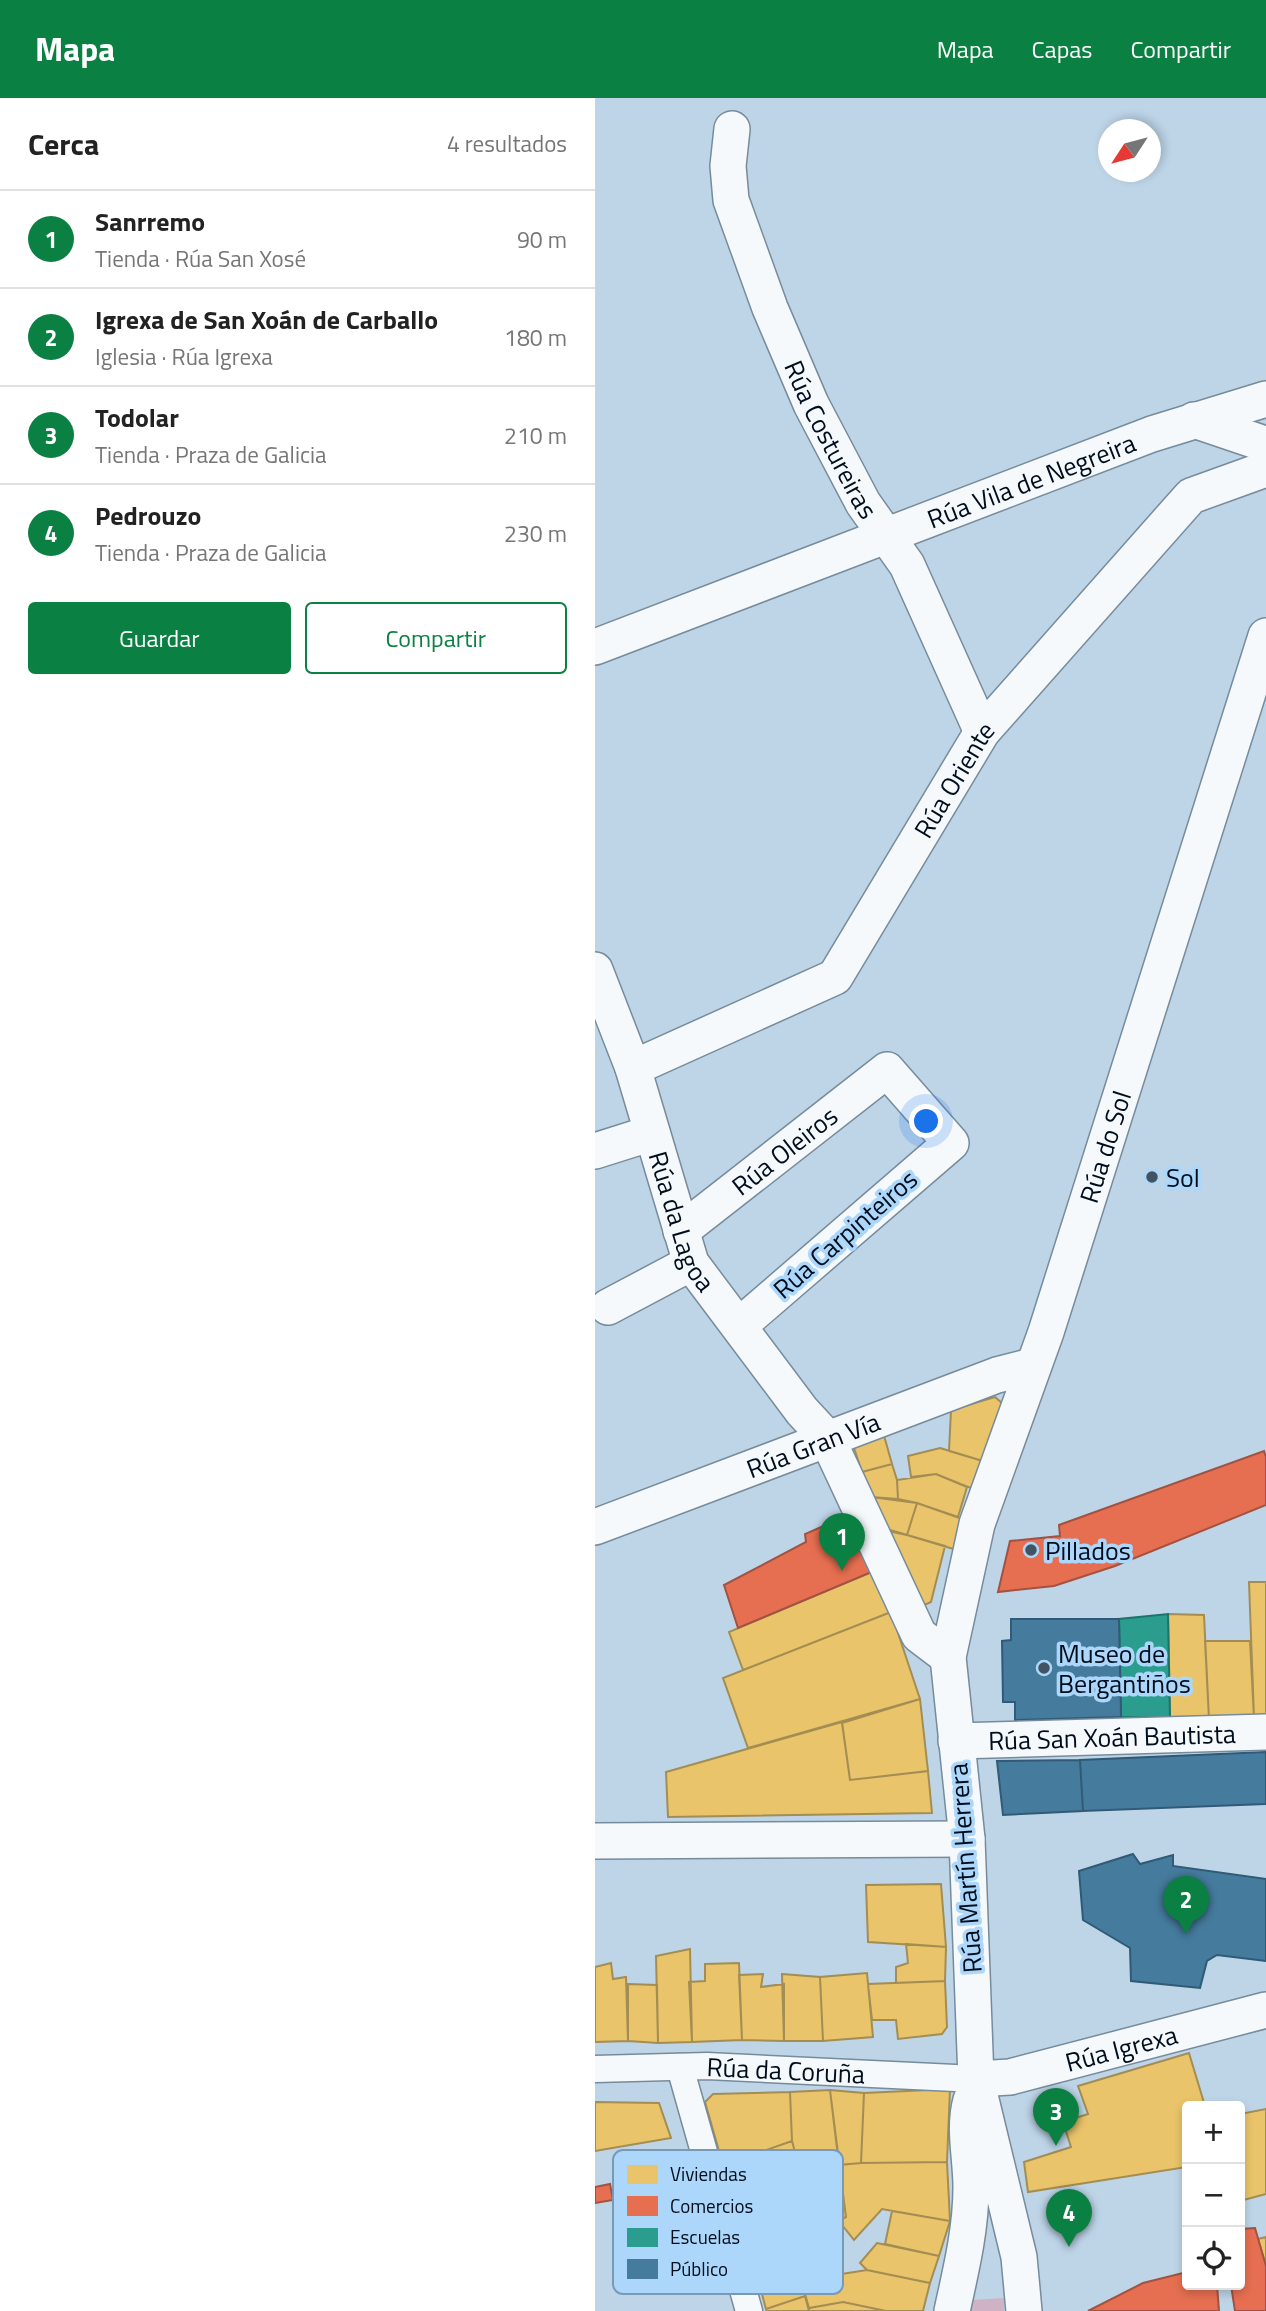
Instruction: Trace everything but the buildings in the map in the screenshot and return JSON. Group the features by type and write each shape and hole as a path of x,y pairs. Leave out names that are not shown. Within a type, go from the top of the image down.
{"street":[{"name":"Rúa Costureiras","path":"732,129 728,166 731,200 770,308 811,404 863,503 907,565 982,732"},
{"name":"Rúa Vila de Negreira","path":"595,647 1194,420 1266,401"},
{"path":"1265,453 1258,432 1258,419 1266,401"},
{"path":"1194,420 1265,453"},
{"name":"Rúa Oriente","path":"633,1068 835,977 982,732 1191,496 1265,453"},
{"name":"Rúa do Sol","path":"948,1657 977,1524 1046,1332 1266,636"},
{"name":"Rúa da Lagoa","path":"595,971 633,1068 686,1247 801,1411 827,1438 919,1635 948,1657"},
{"name":"Rúa Carpinteiros","path":"740,1325 951,1143 887,1070"},
{"name":"Rúa Oleiros","path":"608,1307 686,1247 887,1070"},
{"path":"595,1151 652,1133"},
{"name":"Rúa Gran Vía","path":"595,1527 997,1374 1032,1366"},
{"name":"Rúa Martín Herrera","path":"948,1657 967,1839 976,2079"},
{"name":"Rúa San Xoán Bautista","path":"956,1741 1266,1732"},
{"path":"595,1841 967,1839"},
{"name":"Rúa Igrexa","path":"976,2079 1010,2077 1266,2010"},
{"path":"680,2067 703,2150"},
{"name":"Rúa da Coruña","path":"595,2069 680,2067 976,2079"},
{"path":"952,2311 966,2249 971,2188 967,2114 976,2079"},
{"path":"976,2079 1020,2257 1024,2311"},
{"path":"966,2249 980,2248 1020,2257"},
{"path":"744,2294 749,2311"}],"shaded area":[{"path":"1004,2298 1004,2311 970,2311 972,2300"}],"place":[{"name":"Sol","path":"1152,1177"},
{"name":"Pillados","path":"1031,1550"},
{"name":"Sanrremo","path":"842,1571"},
{"name":"Museo de Bergantiños","path":"1044,1668"},
{"name":"Igrexa de San Xoán de Carballo","path":"1186,1934"},
{"name":"Todolar","path":"1056,2146"},
{"name":"Pedrouzo","path":"1069,2247"}]}
